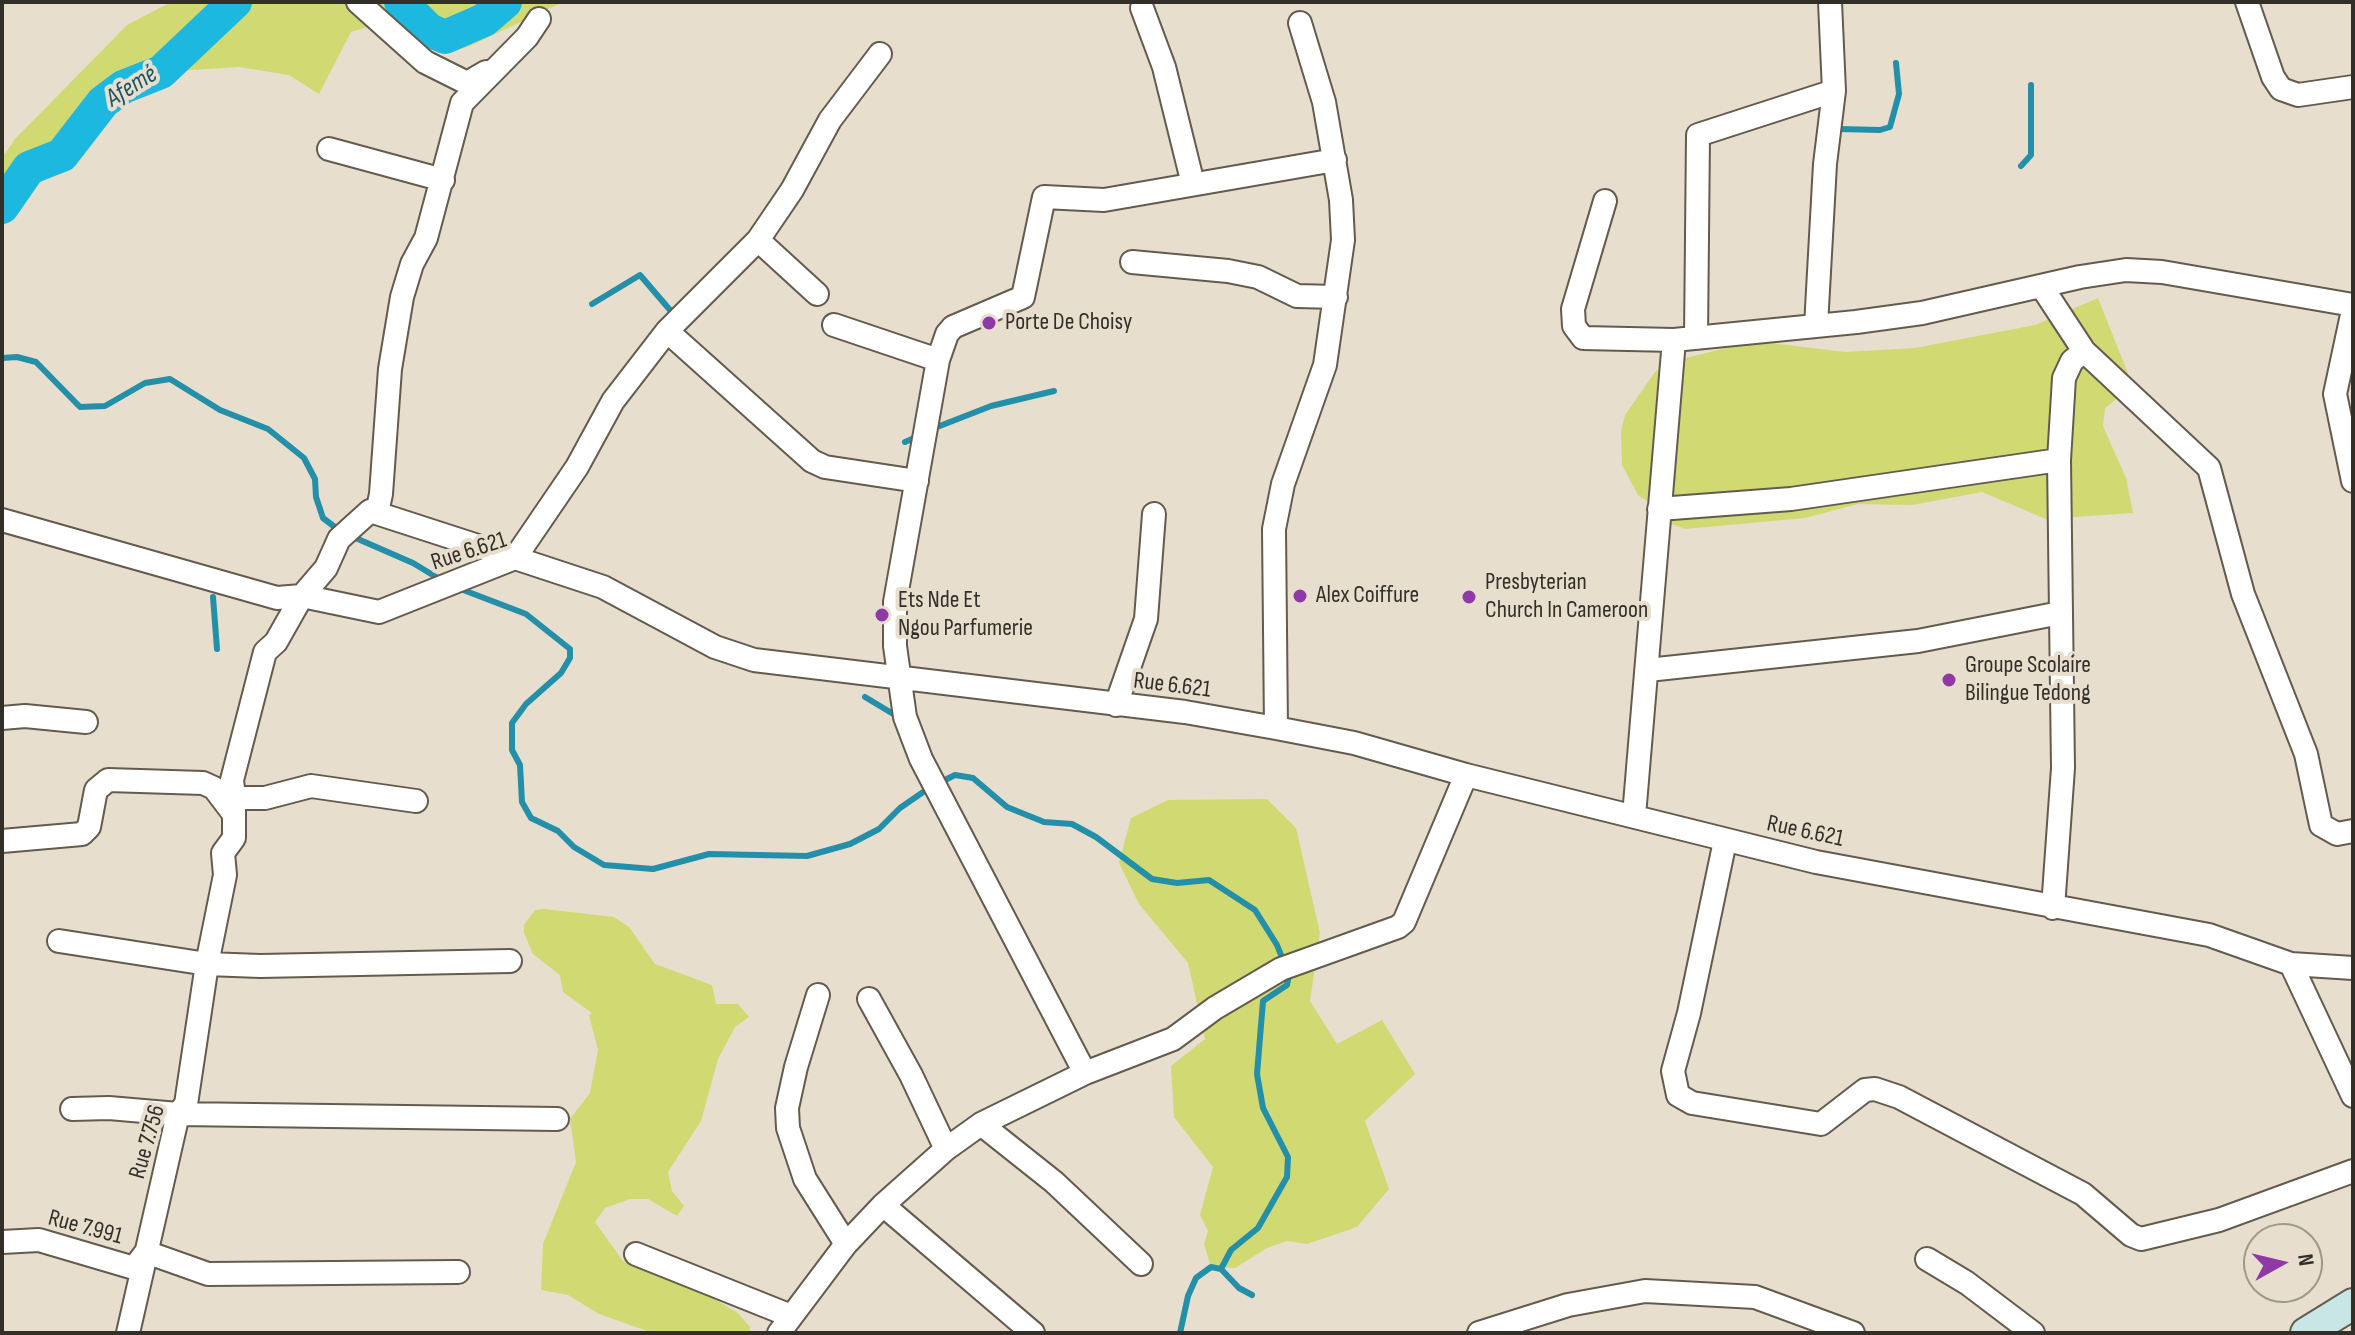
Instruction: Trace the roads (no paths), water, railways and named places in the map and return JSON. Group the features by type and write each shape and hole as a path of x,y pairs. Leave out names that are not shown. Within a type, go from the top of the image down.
{"street":[{"path":"358,2 425,62 467,83 497,65"},
{"path":"1816,326 1825,164 1834,91 1830,2"},
{"path":"2247,2 2273,77 2281,89 2298,95 2353,87"},
{"path":"1142,8 1168,82 1193,184"},
{"path":"370,511 378,508 381,494 390,369 402,297 412,264 426,238 462,103 527,37 539,19"},
{"path":"1276,728 1274,529 1283,484 1325,365 1343,240 1335,160 1313,59 1300,23"},
{"path":"370,511 515,558 577,467 613,401 667,331 758,240 792,190 830,120 880,54"},
{"path":"1634,816 1659,509 1685,339 1698,135 1834,91"},
{"path":"329,149 399,165 443,180"},
{"path":"1085,1073 929,773 905,717 895,646 895,602 938,360 947,334 953,327 1023,297 1044,197 1104,200 1335,160"},
{"path":"1605,201 1573,309 1574,326 1583,338 1685,339 1922,313 2126,270 2162,272 2353,307 2335,394 2353,481"},
{"path":"758,240 817,294"},
{"path":"1132,262 1228,271 1258,277 1297,296 1336,297"},
{"path":"2042,287 2084,351 2209,468 2243,594 2306,754 2321,825 2337,834 2353,831"},
{"path":"834,325 938,360"},
{"path":"667,331 812,461 825,467 917,481"},
{"path":"2053,908 2063,768 2059,460 2064,378 2072,361 2084,351"},
{"path":"1659,509 1791,499 2059,460"},
{"name":"Rue 7.756","path":"128,1333 178,1114 186,1104 207,964 225,875 223,853 234,838 232,780 265,652 276,642 302,596 326,568 339,539 370,511"},
{"path":"1116,705 1146,619 1154,514"},
{"name":"Rue 6.621","path":"2,520 277,598 302,596 379,612 515,558 603,587 715,647 754,660 1116,705 1276,728 1354,743 1725,841 2053,908 2209,935 2291,964 2353,968"},
{"path":"1648,670 1918,641 2060,613"},
{"path":"2,718 25,716 86,722"},
{"path":"636,1254 785,1324 846,1244 883,1205 946,1149 981,1124 1085,1073 1173,1039 1215,1008 1291,965 1404,922 1466,775"},
{"path":"2,841 82,834 89,827 96,790 108,780 203,783 214,788 233,806 311,786 416,801"},
{"path":"1725,841 1689,1013 1673,1071 1678,1095 1692,1103 1821,1124 1865,1090 1875,1089 1899,1097 2083,1194 2131,1235 2141,1239 2219,1220 2353,1171"},
{"path":"59,941 207,964 510,961"},
{"path":"2291,964 2353,1096"},
{"path":"818,995 796,1067 787,1108 788,1128 805,1179 846,1244"},
{"path":"869,999 911,1075 946,1149"},
{"path":"72,1109 109,1108 178,1114 557,1119"},
{"path":"981,1124 1054,1182 1141,1264"},
{"path":"883,1205 1033,1333"},
{"name":"Rue 7.991","path":"2,1242 39,1240 134,1268 146,1252"},
{"path":"146,1252 208,1274 458,1272"},
{"path":"1927,1259 1967,1283 2033,1333"},
{"path":"1479,1333 1568,1305 1645,1291 1755,1297 1853,1333"},
{"path":"2306,1333 2353,1304"}],"waterway":[{"name":"Afemé","path":"2,207 29,168 62,155 103,102 123,87 161,72 235,2"},
{"name":"Afemé","path":"401,2 429,30 445,37 484,20 505,2"},
{"path":"1839,129 1880,130 1890,127 1899,94 1896,63"},
{"path":"2021,166 2031,155 2031,85"},
{"path":"592,304 640,275 676,317"},
{"path":"2,358 17,357 36,362 80,407 105,406 145,383 170,379 220,410 268,429 304,458 315,479 316,497 323,518 340,531"},
{"path":"932,429 991,406 1054,391"},
{"path":"905,442 919,436"},
{"path":"351,536 413,563 441,580"},
{"path":"458,588 526,614 570,649 570,658 561,673 526,704 512,723 512,750 520,765 522,802 531,818 558,831 574,847 604,865 653,869 709,854 807,856 850,844 879,829 900,808 929,788"},
{"path":"213,597 217,649"},
{"path":"865,697 900,718"},
{"path":"939,783 955,775 973,778 1007,807 1044,822 1072,824 1096,837 1152,879 1177,883 1209,880 1255,910 1277,945 1289,975 1287,985 1263,1001 1257,1074 1263,1108 1288,1157 1287,1177 1258,1228 1231,1250 1221,1269 1211,1267 1196,1278 1188,1296 1180,1333"},
{"path":"1221,1269 1239,1288 1252,1295"}],"place":[{"name":"Porte De Choisy","path":"989,323"},
{"name":"Alex Coiffure","path":"1300,596"},
{"name":"Presbyterian Church In Cameroon","path":"1469,597"},
{"name":"Ets Nde Et Ngou Parfumerie","path":"882,615"},
{"name":"Groupe Scolaire Bilingue Tedong","path":"1949,680"}]}
